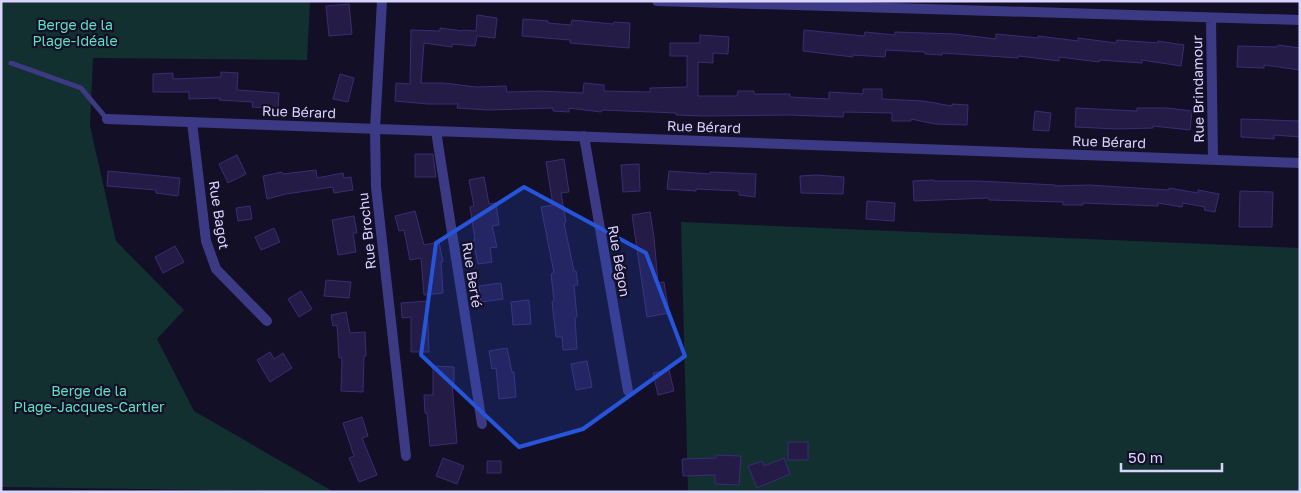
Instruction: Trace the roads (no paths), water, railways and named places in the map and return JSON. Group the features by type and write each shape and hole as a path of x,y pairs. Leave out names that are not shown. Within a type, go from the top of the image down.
{"street":[{"name":"Rue Brochu","path":"382,1 374,129 376,187 406,456"},
{"path":"657,1 1212,19 1300,20"},
{"name":"Rue Brindamour","path":"1212,19 1213,160"},
{"name":"Rue Bérard","path":"107,119 1300,163"},
{"name":"Rue Bagot","path":"192,122 206,241 216,269 267,321"},
{"name":"Rue Berté","path":"436,131 482,424"},
{"name":"Rue Bégon","path":"584,136 628,391"}],"lane":[{"path":"12,63 81,88 107,119"}],"park label":[{"name":"Berge de la Plage-Idéale","path":"75,33"},
{"name":"Berge de la Plage-Jacques-Cartier","path":"89,400"}]}
